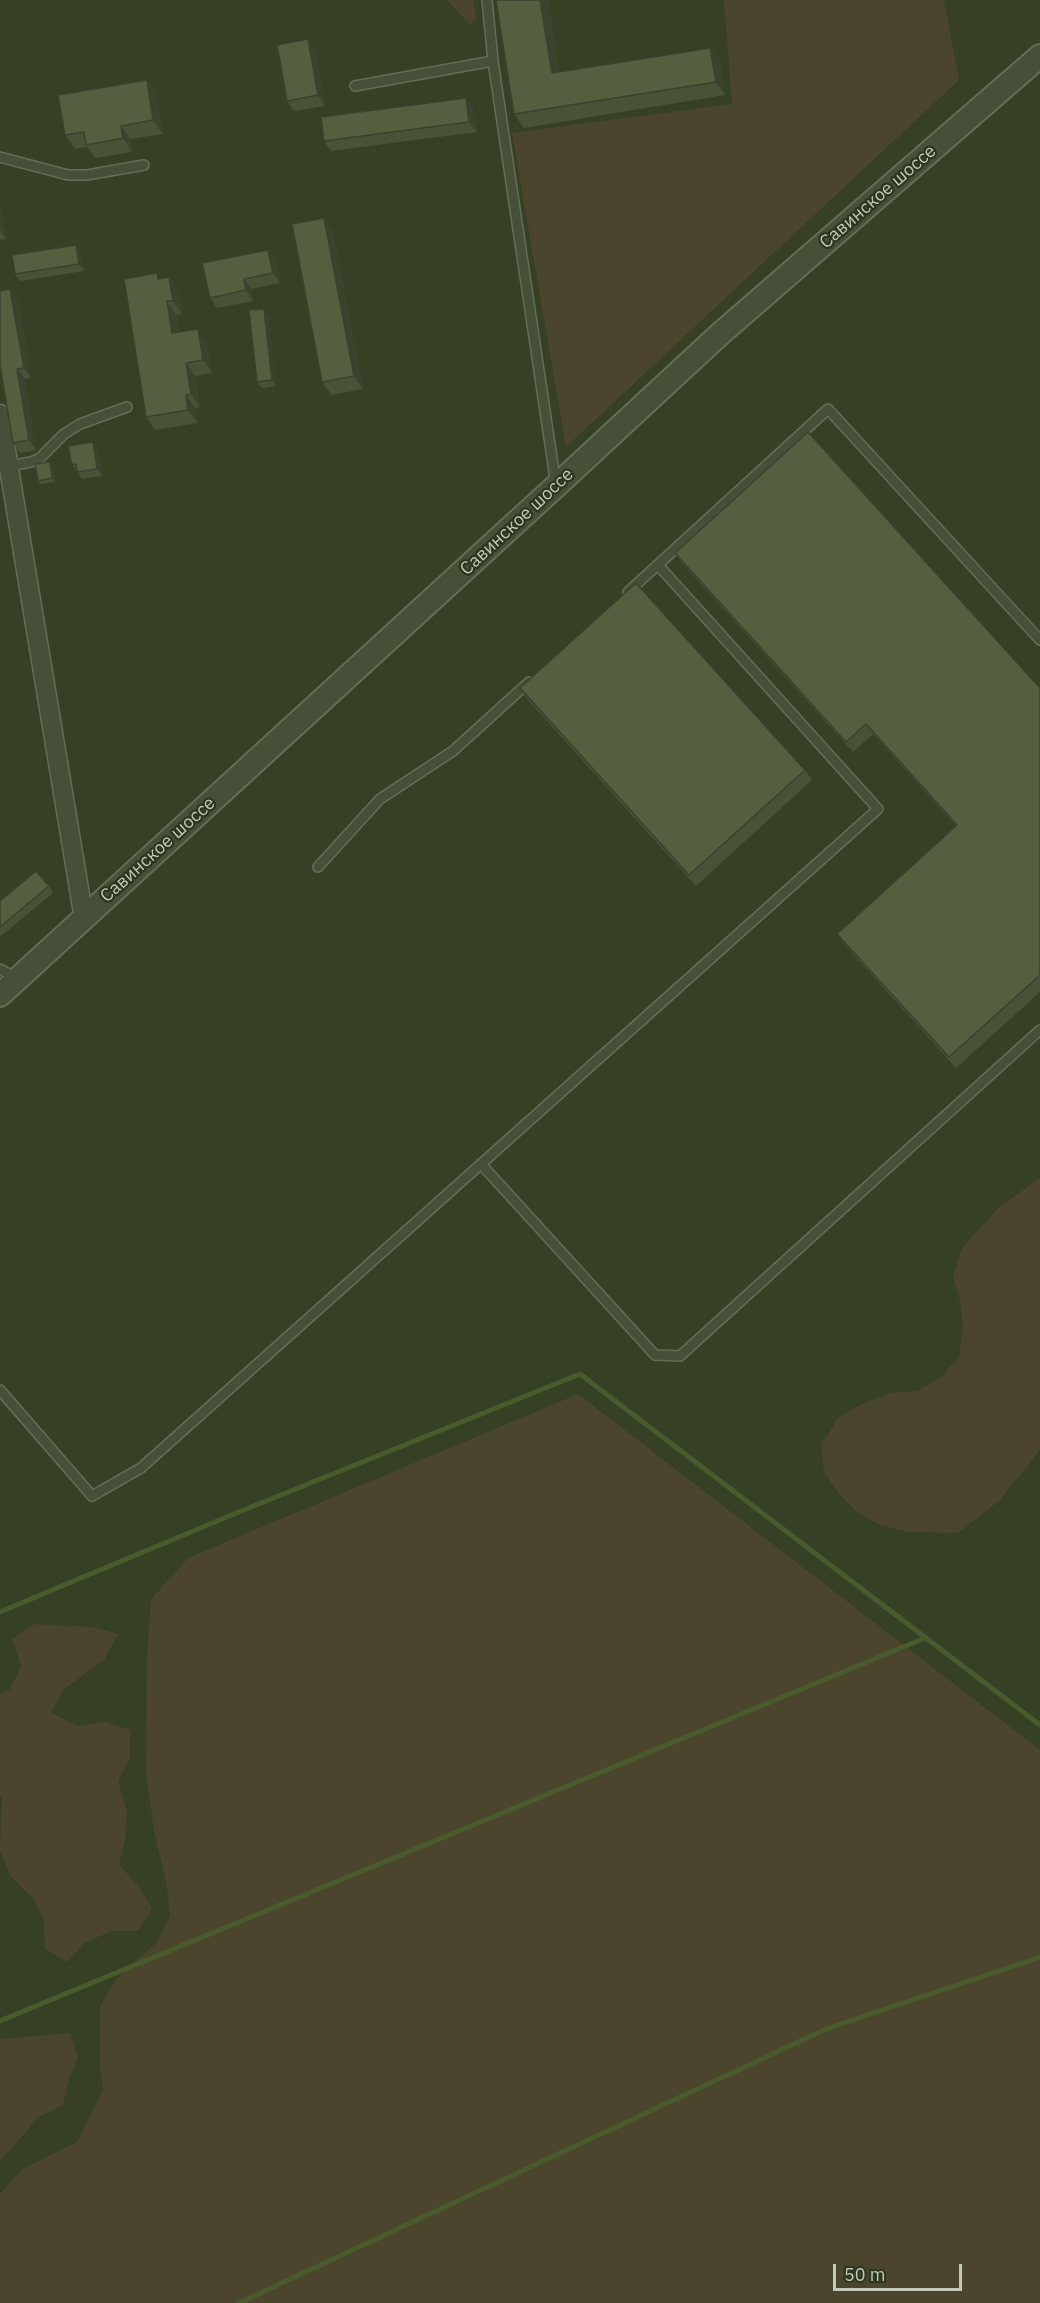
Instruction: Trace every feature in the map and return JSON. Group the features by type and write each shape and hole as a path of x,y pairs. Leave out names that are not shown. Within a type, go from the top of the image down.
{"street":[{"name":"Савинское шоссе","path":"0,995 9,974 84,919 720,334 1040,56"},
{"path":"0,414 84,919"}],"lane":[{"path":"487,0 493,61 556,486"},
{"path":"355,86 493,61"},
{"path":"0,157 68,175 87,175 144,165"},
{"path":"9,466 40,458 64,434 80,424 127,407"},
{"path":"624,596 828,409 1040,640"},
{"path":"0,1390 93,1496 141,1468 878,808 658,565"},
{"path":"318,867 380,799 453,751 538,674"},
{"path":"481,1164 655,1355 680,1356 1040,1030"}],"shaded area":[{"path":"447,0 473,0 476,19 470,25"},
{"path":"724,0 944,0 959,80 566,447 512,133 732,104"},
{"path":"1040,1178 1040,1450 1000,1500 958,1533 908,1532 880,1525 857,1512 838,1493 824,1472 821,1445 838,1418 862,1404 890,1393 917,1391 940,1378 959,1357 963,1327 960,1302 953,1276 962,1248 999,1207"},
{"path":"578,1394 1040,1750 1040,2303 0,2303 0,2194 22,2169 77,2142 103,2091 100,2064 100,2006 116,1979 157,1942 170,1916 167,1886 154,1831 146,1773 147,1656 151,1599 188,1558"},
{"path":"35,1624 92,1627 118,1634 104,1660 64,1689 51,1712 77,1726 105,1722 130,1730 130,1758 118,1781 127,1812 125,1839 119,1865 139,1886 152,1909 138,1931 112,1931 86,1942 67,1962 45,1949 44,1921 32,1897 10,1876 0,1851 2,1797 0,1795 0,1695 10,1689 21,1666 12,1639"},
{"path":"70,2033 78,2057 63,2105 39,2117 0,2161 0,2039"}],"building":[{"path":"496,0 540,0 552,73 710,48 716,82 514,114"},
{"path":"308,39 318,95 287,101 277,45"},
{"path":"147,80 153,120 121,126 123,138 86,145 84,132 65,135 58,95"},
{"path":"466,98 469,122 324,141 321,117"},
{"path":"324,218 354,376 322,382 292,224"},
{"path":"76,245 79,264 15,274 12,255"},
{"path":"268,250 273,273 244,279 246,290 210,298 202,263"},
{"path":"157,273 158,279 169,277 173,301 167,301 172,333 198,329 203,360 186,363 191,394 186,395 188,410 146,417 124,279"},
{"path":"10,289 24,368 17,369 29,440 13,443 0,365 0,291"},
{"path":"264,309 272,380 257,382 249,310"},
{"path":"808,432 1040,688 1040,975 949,1057 837,934 957,825 866,724 846,742 675,553"},
{"path":"93,442 97,469 77,472 76,464 72,465 68,446"},
{"path":"50,462 52,478 38,481 35,464"},
{"path":"636,583 805,770 689,875 520,688"},
{"path":"36,871 49,886 0,927 0,901"}],"waterway":[{"path":"0,1612 229,1516 580,1374 1040,1725"},
{"path":"0,2021 925,1638"},
{"path":"239,2303 826,2029 1040,1957"}]}
